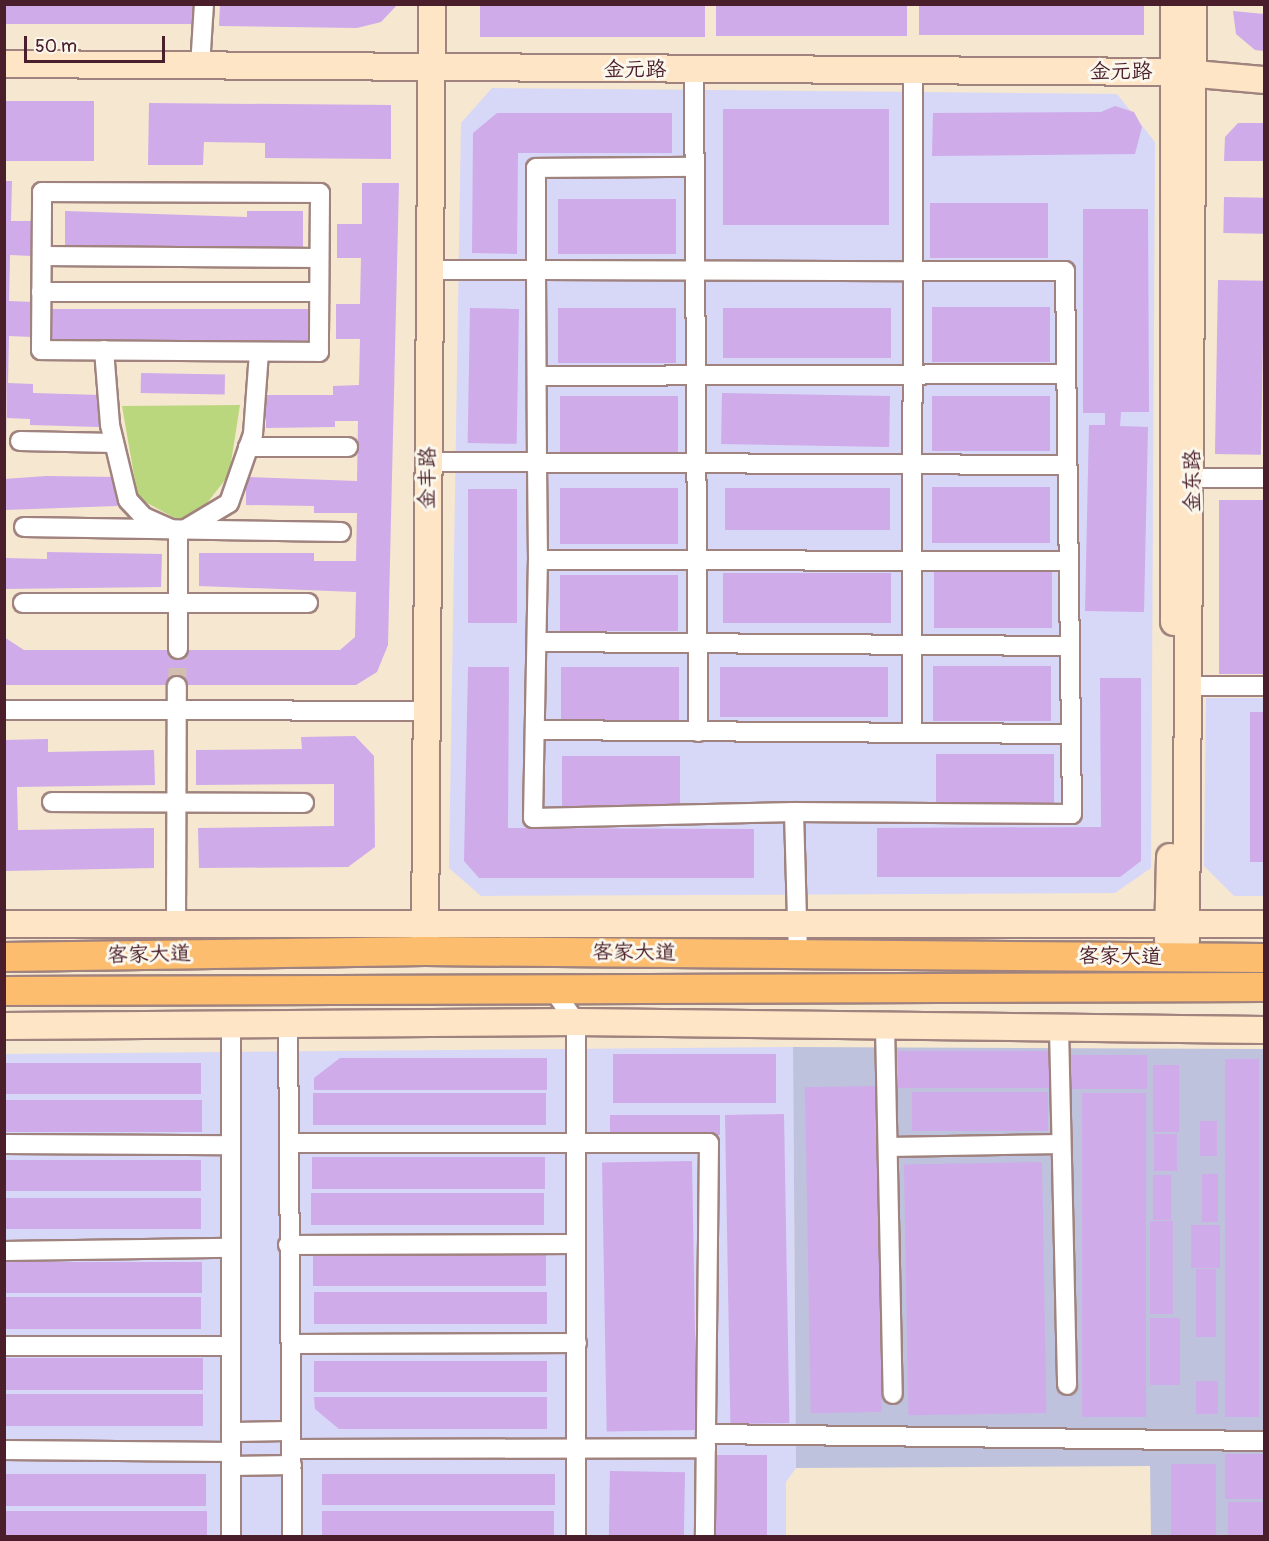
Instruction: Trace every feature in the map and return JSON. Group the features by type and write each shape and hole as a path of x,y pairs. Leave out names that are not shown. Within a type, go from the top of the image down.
{"main road":[{"name":"客家大道","path":"4,957 425,938 798,955 1264,958"},
{"name":"客家大道","path":"4,991 551,987 1264,987"}],"street":[{"path":"200,67 204,4"},
{"name":"金丰路","path":"425,938 432,4"},
{"name":"金东路","path":"1174,4 1184,73 1193,478 1190,686 1176,958"},
{"name":"金东路","path":"1178,924 1184,73 1192,4"},
{"name":"金元路","path":"4,64 432,70 913,70 1184,73 1264,80"},
{"path":"694,70 698,732"},
{"path":"912,733 913,70"},
{"path":"430,270 536,270 695,270 1065,271 1066,561 1072,814 794,812 533,818 538,560 536,270 536,168 694,166"},
{"path":"42,192 320,193 319,352 41,350 42,256 42,192"},
{"path":"42,256 319,258"},
{"path":"41,292 319,292"},
{"path":"104,350 114,443 128,500 144,517 178,532 202,523 229,503 248,447 259,352"},
{"path":"537,376 1066,374"},
{"path":"20,441 114,443"},
{"path":"248,447 348,447"},
{"path":"428,462 1067,465"},
{"path":"1193,478 1264,478"},
{"path":"24,528 178,532 341,532"},
{"path":"177,650 178,532"},
{"path":"538,560 1066,561"},
{"path":"23,603 308,603"},
{"path":"537,642 1069,646"},
{"path":"176,925 177,686"},
{"path":"1190,686 1264,686"},
{"path":"4,710 425,711"},
{"path":"535,730 1071,734"},
{"path":"52,802 304,803"},
{"path":"794,812 798,955"},
{"path":"4,924 176,925 425,938 797,925 1264,924"},
{"path":"551,987 576,1022 574,1142 578,1449 576,1536"},
{"path":"288,1022 292,1536"},
{"path":"4,1026 231,1025 288,1022 576,1022 1264,1030"},
{"path":"231,1025 231,1536"},
{"path":"885,1026 893,1394"},
{"path":"1059,1028 1066,1385"},
{"path":"289,1143 709,1143 705,1536"},
{"path":"4,1144 231,1145"},
{"path":"888,1147 1061,1144"},
{"path":"288,1245 576,1244"},
{"path":"4,1251 231,1248"},
{"path":"291,1344 577,1343"},
{"path":"4,1346 231,1346"},
{"path":"231,1432 291,1448"},
{"path":"4,1450 231,1459 291,1448 578,1449 706,1442 1264,1441"}],"shaded area":[{"path":"492,88 1117,94 1155,142 1151,868 1115,893 481,896 449,868 461,123"},
{"path":"1206,698 1264,698 1264,896 1234,896 1204,866"},
{"path":"793,1047 796,1468 786,1482 786,1536 5,1536 4,1054"},
{"path":"793,1047 1264,1049 1264,1536 1151,1536 1150,1466 796,1468"}],"green space":[{"path":"240,405 229,475 203,508 180,521 138,498 122,406"}],"building":[{"path":"4,4 195,4 195,24 4,24"},
{"path":"220,4 398,4 381,22 357,28 219,26"},
{"path":"480,4 705,4 705,37 480,37"},
{"path":"716,4 907,4 907,36 716,36"},
{"path":"919,4 1144,4 1144,35 919,35"},
{"path":"1233,11 1264,14 1264,51 1255,50 1236,34"},
{"path":"4,101 94,101 94,161 4,161"},
{"path":"149,103 391,105 391,159 265,158 265,143 204,142 203,165 148,165"},
{"path":"1115,106 1134,112 1142,127 1135,154 932,156 933,113 1101,112"},
{"path":"723,109 889,109 889,225 723,225"},
{"path":"497,113 672,113 672,153 518,153 517,254 472,253 473,133"},
{"path":"1238,123 1264,123 1264,161 1224,161 1225,137"},
{"path":"4,181 12,181 11,221 33,221 32,256 10,255 9,301 33,302 32,337 9,336 8,383 33,384 33,393 100,395 99,427 30,425 30,419 7,418 7,450"},
{"path":"362,183 399,183 388,645 377,672 356,685 4,685 4,637 24,650 340,650 355,637 356,592 199,586 199,553 314,553 314,561 356,561 357,513 314,513 314,506 246,505 246,477 357,481 358,421 335,421 335,427 266,428 266,395 333,395 333,386 359,385 360,339 336,339 336,304 360,304 361,258 337,258 337,224 362,224"},
{"path":"1224,197 1264,198 1263,234 1223,233"},
{"path":"558,199 676,199 676,254 558,254"},
{"path":"930,203 1048,203 1048,258 930,258"},
{"path":"1083,209 1148,209 1149,412 1121,412 1120,426 1148,427 1144,612 1085,611 1089,425 1105,425 1105,413 1083,413"},
{"path":"65,211 247,217 247,211 303,211 303,247 247,247 247,252 65,248"},
{"path":"1218,280 1264,281 1261,455 1215,454"},
{"path":"932,307 1050,307 1050,362 932,362"},
{"path":"470,308 519,309 517,444 468,443"},
{"path":"558,308 676,308 676,363 558,363"},
{"path":"723,308 891,308 891,358 723,358"},
{"path":"51,309 311,309 311,342 51,342"},
{"path":"141,373 225,374 225,394 141,393"},
{"path":"722,393 890,396 889,447 721,444"},
{"path":"560,396 678,396 678,452 560,452"},
{"path":"932,396 1050,396 1050,451 932,451"},
{"path":"46,476 118,477 117,506 4,510 4,479"},
{"path":"932,487 1050,487 1050,543 932,543"},
{"path":"560,488 678,488 678,544 560,544"},
{"path":"725,488 890,488 890,530 725,530"},
{"path":"468,489 517,489 517,623 468,623"},
{"path":"1219,500 1264,500 1264,674 1219,674"},
{"path":"47,552 162,554 161,587 4,589 4,558 47,559"},
{"path":"934,572 1052,572 1052,628 934,628"},
{"path":"723,573 891,573 891,623 723,623"},
{"path":"560,575 678,575 678,631 560,631"},
{"path":"933,666 1051,666 1051,721 933,721"},
{"path":"468,667 509,667 508,828 754,829 754,878 479,878 464,861"},
{"path":"561,667 679,667 679,723 561,723"},
{"path":"720,667 888,667 888,717 720,717"},
{"path":"1100,678 1141,678 1141,861 1120,877 877,877 877,828 1101,827"},
{"path":"1250,712 1264,712 1264,862 1250,862"},
{"path":"355,736 374,756 375,847 348,867 199,868 198,828 334,826 334,784 196,785 196,750 302,749 301,737"},
{"path":"48,739 48,752 154,750 155,785 17,787 18,830 154,828 154,868 4,871 4,740"},
{"path":"936,754 1054,754 1054,810 936,810"},
{"path":"562,756 680,756 680,811 562,811"},
{"path":"898,1051 1049,1051 1049,1088 898,1088"},
{"path":"613,1054 776,1054 776,1103 613,1103"},
{"path":"1071,1055 1147,1055 1147,1089 1071,1089"},
{"path":"340,1058 547,1058 547,1090 314,1090 314,1078"},
{"path":"1225,1059 1259,1059 1259,1417 1225,1417"},
{"path":"4,1063 201,1063 201,1094 4,1094"},
{"path":"1153,1065 1179,1065 1179,1132 1153,1132"},
{"path":"876,1086 882,1412 811,1413 805,1087"},
{"path":"912,1092 1048,1092 1048,1131 912,1131"},
{"path":"313,1093 546,1093 546,1125 313,1125"},
{"path":"1082,1093 1146,1093 1146,1417 1082,1417"},
{"path":"4,1100 202,1100 202,1132 4,1132"},
{"path":"784,1114 789,1423 730,1424 725,1115"},
{"path":"610,1115 720,1115 720,1135 610,1135"},
{"path":"1200,1121 1217,1121 1217,1156 1200,1156"},
{"path":"1154,1134 1177,1134 1177,1171 1154,1171"},
{"path":"312,1157 545,1157 545,1189 312,1189"},
{"path":"4,1160 201,1160 201,1191 4,1191"},
{"path":"692,1161 697,1430 607,1432 602,1163"},
{"path":"1042,1162 1046,1413 908,1415 904,1164"},
{"path":"1202,1174 1218,1174 1218,1222 1202,1222"},
{"path":"1153,1175 1171,1175 1171,1220 1153,1220"},
{"path":"311,1193 544,1193 544,1225 311,1225"},
{"path":"4,1198 201,1198 201,1229 4,1229"},
{"path":"1150,1221 1173,1221 1173,1314 1150,1314"},
{"path":"1191,1225 1220,1225 1220,1268 1191,1268"},
{"path":"313,1254 546,1254 546,1286 313,1286"},
{"path":"4,1262 202,1262 202,1293 4,1293"},
{"path":"1196,1269 1216,1269 1216,1337 1196,1337"},
{"path":"314,1292 547,1292 547,1324 314,1324"},
{"path":"4,1297 201,1297 201,1329 4,1329"},
{"path":"1150,1318 1180,1318 1180,1385 1150,1385"},
{"path":"4,1358 203,1358 203,1390 4,1390"},
{"path":"314,1361 547,1361 547,1392 314,1392"},
{"path":"1196,1381 1218,1381 1218,1414 1196,1414"},
{"path":"4,1394 203,1394 203,1426 4,1426"},
{"path":"314,1397 547,1397 547,1429 339,1429 315,1409"},
{"path":"1225,1454 1264,1454 1264,1499 1225,1499"},
{"path":"713,1455 767,1455 767,1536 713,1536"},
{"path":"1171,1464 1216,1464 1216,1536 1171,1536"},
{"path":"610,1471 685,1472 684,1536 609,1536"},
{"path":"4,1474 206,1474 206,1506 4,1506"},
{"path":"322,1474 555,1474 555,1505 322,1505"},
{"path":"1228,1502 1264,1502 1264,1536 1228,1536"},
{"path":"4,1511 207,1511 207,1536 4,1536"},
{"path":"322,1511 554,1511 554,1536 322,1536"}],"tunnel":[{"path":"177,686 178,649"}]}
